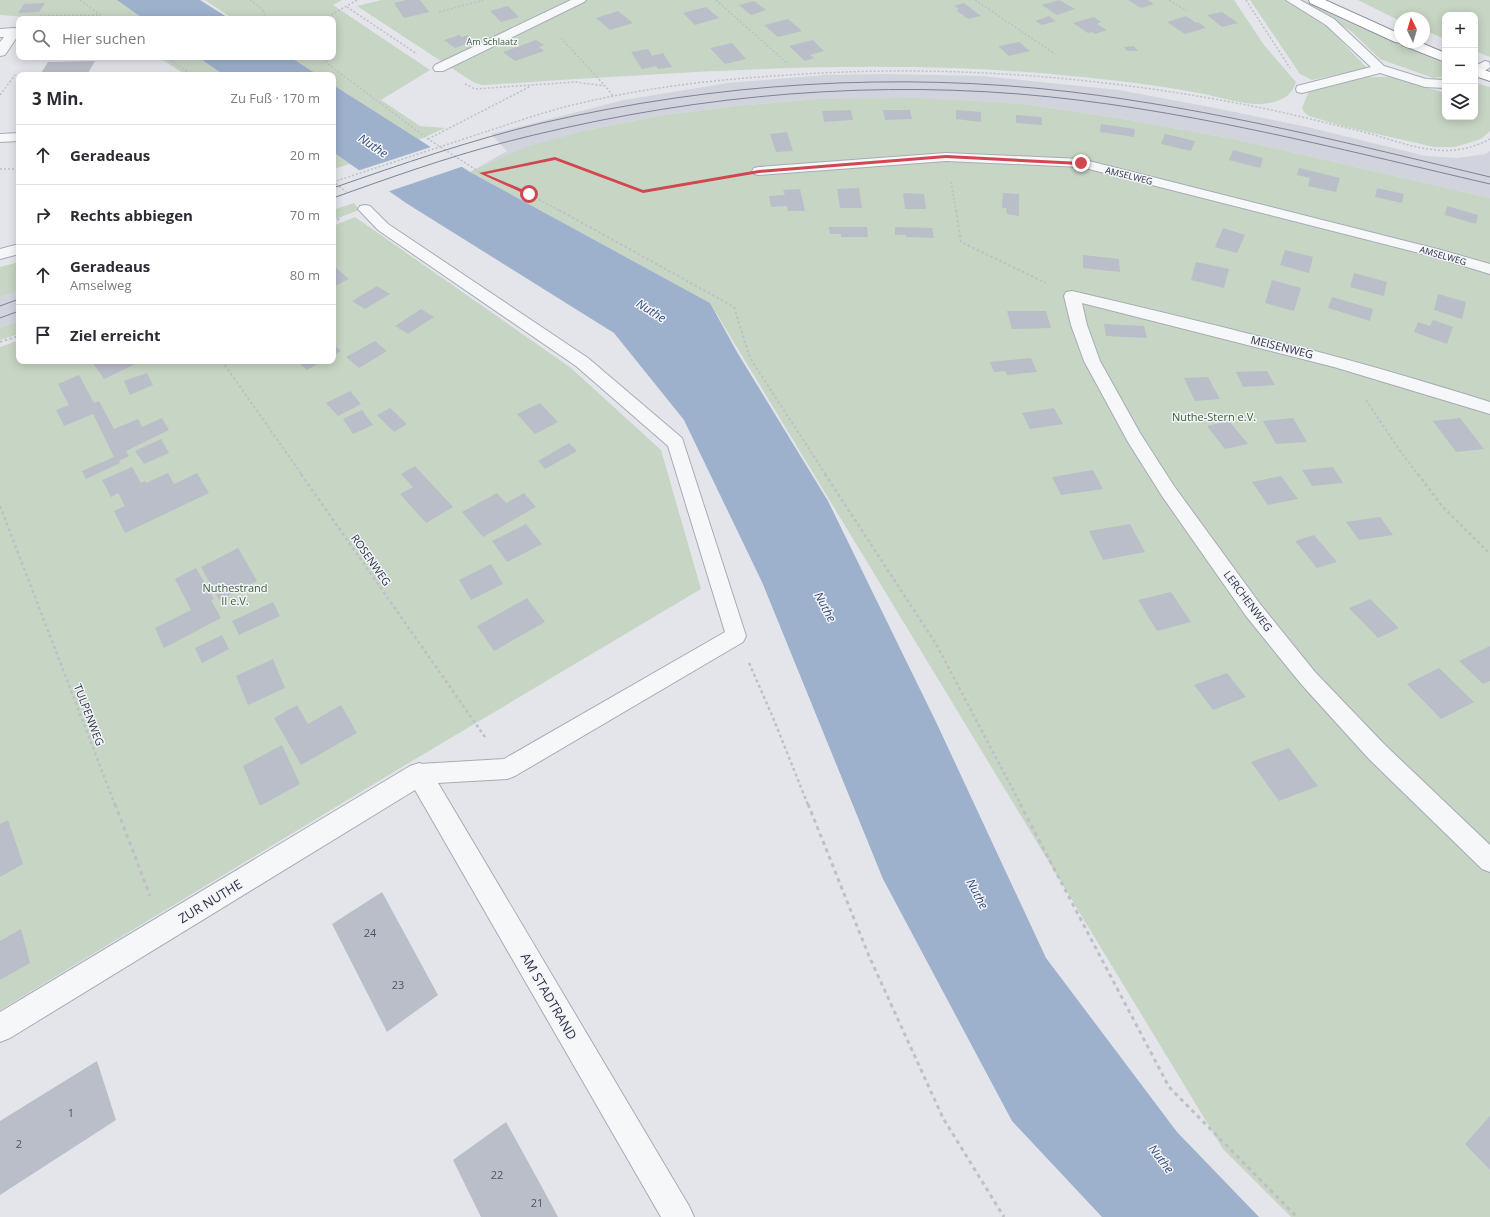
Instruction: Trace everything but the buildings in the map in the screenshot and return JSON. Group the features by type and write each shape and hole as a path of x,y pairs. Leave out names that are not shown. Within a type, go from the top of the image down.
{"highway":[{"path":"1315,0 1394,36"},
{"path":"1332,0 1394,27"},
{"path":"1430,44 1442,49"},
{"path":"1421,48 1442,57"}],"street":[{"path":"0,33 14,32 0,52"},
{"path":"0,138 16,138"},
{"path":"0,254 16,250"},
{"name":"ZUR NUTHE","path":"0,1028 419,774"},
{"name":"AM STADTRAND","path":"419,774 678,1217"}],"lane":[{"path":"439,68 580,0"},
{"path":"1292,0 1330,22 1380,69 1425,83 1442,84"},
{"path":"1302,89 1380,69"},
{"name":"AMSELWEG","path":"759,171 946,157 1081,163 1436,253 1490,269"},
{"path":"365,209 384,227 582,362 676,443 736,636 507,769 419,774"},
{"name":"MEISENWEG","path":"1072,296 1209,328 1356,366 1490,408"},
{"name":"LERCHENWEG","path":"1072,296 1079,325 1092,361 1134,437 1168,491 1253,610 1308,678 1377,752 1490,861"}],"path":[{"path":"80,0 100,15"},
{"path":"250,0 262,9 266,16"},
{"path":"329,16 358,0"},
{"path":"439,12 484,0"},
{"path":"716,0 788,64"},
{"path":"975,0 1054,54"},
{"path":"1168,0 1187,11"},
{"path":"1246,0 1302,89 1285,113"},
{"path":"40,16 100,15"},
{"path":"543,18 605,86"},
{"path":"170,60 188,72"},
{"path":"326,60 328,64 428,139 481,173 529,194 734,307 750,358 936,644 1169,1086 1297,1217"},
{"path":"336,181 553,110 670,86 812,73 929,71 1019,74 1114,84 1205,98 1285,113 1435,150 1458,150 1475,147 1490,139"},
{"path":"0,95 16,73"},
{"path":"428,139 532,86"},
{"path":"946,157 961,242 1072,296"},
{"path":"481,173 555,159 643,192 759,171"},
{"path":"0,169 16,169"},
{"path":"0,342 16,337"},
{"name":"ROSENWEG","path":"224,364 507,769"},
{"path":"1356,366 1363,395 1398,448 1442,506 1490,554"},
{"name":"TULPENWEG","path":"0,506 163,930"},
{"path":"736,636 772,715 869,956 943,1118 1004,1217"}],"shaded area":[{"path":"886,74 982,76 1119,90 1307,127 1426,156 1457,158 1486,154 1490,151 1490,198 1234,139 1124,119 1024,104 818,99 735,106 664,115 588,130 470,172 507,151 491,134 624,100 728,83 824,75"},
{"path":"16,292 16,322 0,328 0,297"}],"green space":[{"path":"0,0 118,0 141,16 16,16 0,15"},
{"path":"205,0 342,0 333,5 430,70 381,100 420,126 445,128 416,141 336,88 336,72 312,72 294,60 336,60 336,16 229,16"},
{"name":"Am Schlaatz","path":"381,0 1234,0 1264,45 1296,82 1294,88 1287,96 1272,103 1260,104 1238,102 1199,93 1103,79 998,70 924,67 777,68 482,85 473,82 357,6"},
{"path":"1250,0 1286,0 1323,22 1367,68 1312,80 1300,74"},
{"path":"1299,0 1304,0 1343,20 1394,42 1394,48 1408,48 1442,63 1442,76 1433,78 1380,59 1352,32 1330,17"},
{"path":"1358,0 1490,0 1490,57 1478,52 1478,12 1442,12 1442,38 1430,33 1430,12 1394,12 1394,18"},
{"path":"163,60 203,60 220,72 181,72"},
{"path":"1361,77 1392,77 1442,92 1442,120 1478,120 1478,84 1490,87 1490,131 1481,139 1455,147 1434,147 1342,126 1309,116 1302,108 1309,91"},
{"name":"Nuthe-Stern e.V.","path":"918,98 1024,104 1124,119 1234,139 1490,198 1490,1217 1291,1217 1223,1149 710,303 470,172 529,146 588,130 664,115 735,106 818,99"},
{"path":"336,154 350,164 336,168"},
{"path":"354,203 359,210 336,219 336,209"},
{"name":"Nuthestrand II e.V.","path":"355,217 571,368 661,450 701,589 412,761 0,1010 0,347 16,341 16,364 336,364 336,225"},
{"path":"16,263 16,292 0,297 0,267"},
{"path":"16,322 16,335 0,340 0,328"}],"water":[{"path":"117,0 200,0 225,16 140,16"},
{"path":"202,60 295,60 313,72 220,72"},
{"name":"Nuthe","path":"336,87 470,172 710,303 737,352 828,501 937,724 1046,958 1177,1132 1259,1217 1102,1217 1012,1121 883,879 762,582 684,420 614,333 406,203 336,154"}],"pier":[{"path":"434,146 464,166 387,192 357,171"}],"tram line":[{"path":"336,187 411,161 489,137 542,123 607,109 673,98 739,90 873,82 939,82 1006,86 1072,92 1125,99 1282,128 1490,177"},
{"path":"336,197 459,155 502,143 630,115 694,104 759,97 824,92 889,90 954,90 1019,94 1138,108 1256,130 1490,184"},
{"path":"0,306 16,300"},
{"path":"0,318 16,312"}],"route":[{"path":"529,194 481,173 555,159 643,192 759,171 946,157 1081,163"}]}
